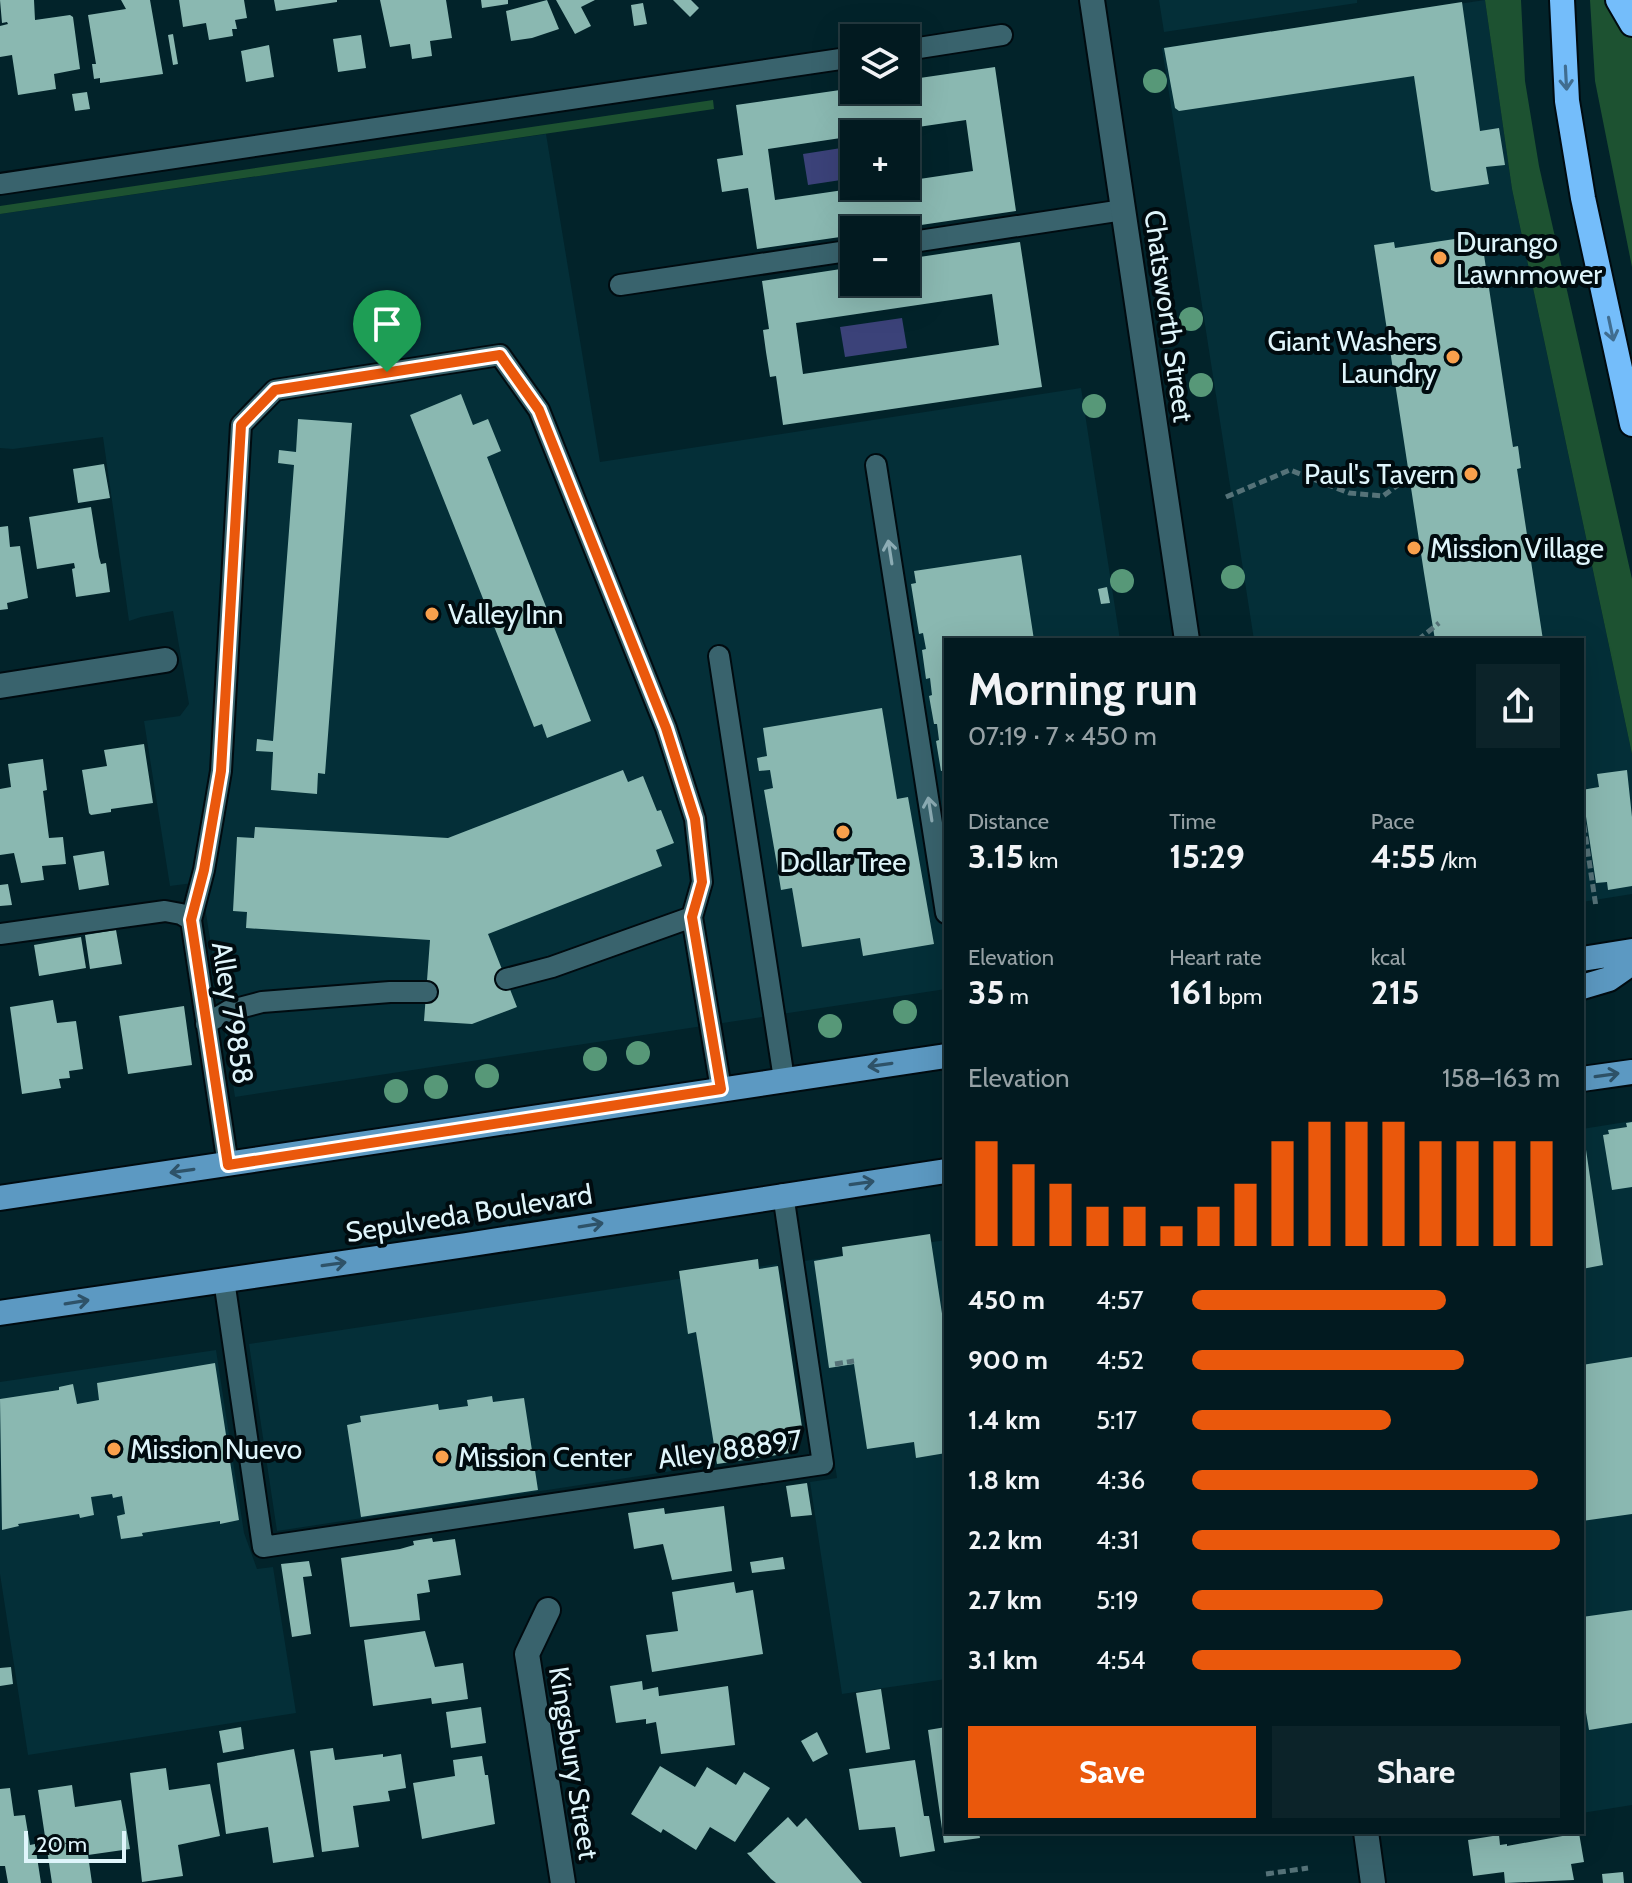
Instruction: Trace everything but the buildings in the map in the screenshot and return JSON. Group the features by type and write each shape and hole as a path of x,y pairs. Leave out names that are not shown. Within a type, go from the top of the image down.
{"highway":[{"path":"1562,0 1567,101 1576,156 1632,424"},
{"path":"1618,0 1632,24"}],"main road":[{"name":"Chatsworth Street","path":"1092,0 1187,638"},
{"path":"0,686 165,660"},
{"path":"1584,959 1632,951"},
{"path":"1584,986 1609,979 1632,963"},
{"path":"0,1198 944,1056"},
{"path":"1584,1079 1632,1072"},
{"name":"Sepulveda Boulevard","path":"0,1313 944,1171"},
{"name":"Kingsbury Street","path":"548,1610 527,1654 563,1883"},
{"path":"1366,1834 1373,1883"}],"lane":[{"path":"920,48 1002,35"},
{"path":"0,184 840,59"},
{"path":"920,241 1123,210"},
{"path":"620,285 840,252"},
{"path":"191,920 204,870 221,771 241,425 275,390 500,355 539,410 666,728 695,819 702,882 692,917 721,1089"},
{"path":"876,465 944,900"},
{"path":"719,656 784,1079"},
{"name":"Alley 79858","path":"0,934 165,911 191,920 228,1165"},
{"path":"506,979 552,967 692,917"},
{"path":"206,1024 228,1011 262,1002 427,992"},
{"name":"Alley 88897","path":"224,1280 263,1547 823,1464 783,1194"}],"path":[{"path":"1226,497 1290,470 1349,493 1385,495 1416,472"},
{"path":"1420,638 1439,623"},
{"path":"1584,826 1596,907"},
{"path":"827,1365 854,1361"},
{"path":"1266,1874 1308,1868"}],"shaded area":[{"path":"1159,0 1357,0 1357,3 1164,32"},
{"name":"Mission Village","path":"1485,0 1512,189 1632,754 1632,894 1584,902 1584,638 1254,638 1162,48"},
{"name":"Valley Inn","path":"546,134 600,462 1081,388 1120,638 944,638 944,989 235,1097 201,882 170,886 144,721 180,716 189,704 173,611 129,621 103,437 0,448 0,214"},
{"path":"1632,1121 1632,1805 1584,1813 1584,1129"},
{"path":"944,1240 944,1679 842,1694 810,1482 837,1478 804,1261"},
{"path":"777,1264 803,1434 790,1453 277,1531 249,1344"},
{"path":"216,1350 244,1533 257,1569 273,1567 296,1713 28,1755 0,1574 0,1382"}],"green space":[{"path":"1485,0 1521,0 1525,81 1539,166 1632,579 1632,754 1512,189"},
{"path":"1590,0 1632,0 1632,267 1595,81"},
{"path":"713,100 714,109 0,214 0,206"}],"water":[{"path":"840,148 840,180 808,185 803,154"},
{"path":"902,318 907,348 845,357 840,327"}],"place":[{"name":"Durango Lawnmower","path":"1440,258"},
{"name":"Giant Washers Laundry","path":"1453,357"},
{"name":"Paul's Tavern","path":"1471,474"},
{"name":"Mission Village","path":"1414,548"},
{"name":"Valley Inn","path":"432,614"},
{"name":"Dollar Tree","path":"843,832"},
{"name":"Mission Nuevo","path":"114,1449"},
{"name":"Mission Center","path":"442,1457"}],"route":[{"path":"500,355 539,410 666,728 695,819 702,882 692,917 721,1089 228,1165 191,920 204,870 221,771 241,425 275,390 387,372 500,355"}]}
